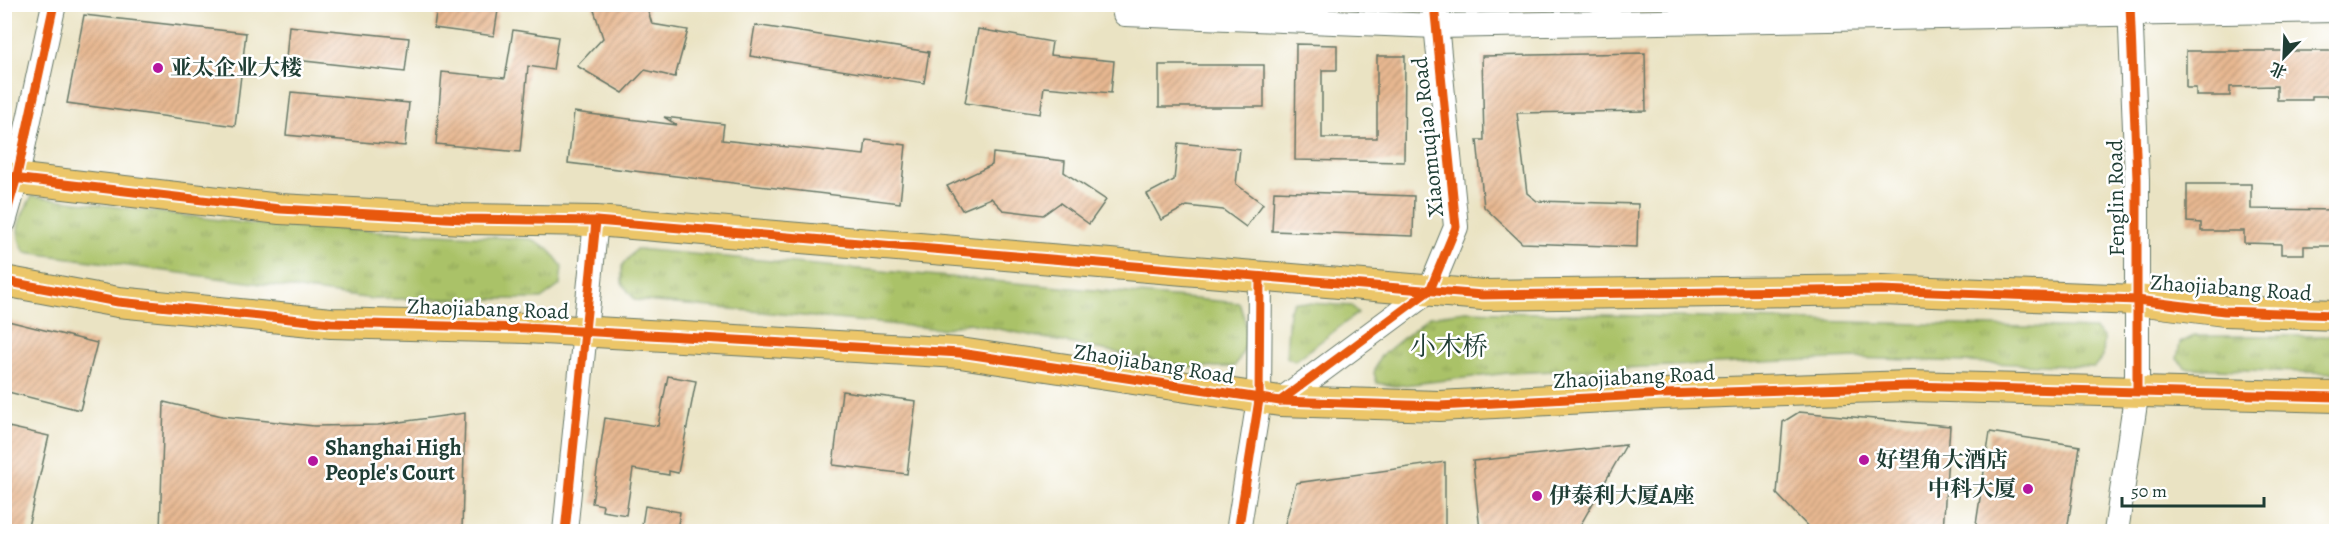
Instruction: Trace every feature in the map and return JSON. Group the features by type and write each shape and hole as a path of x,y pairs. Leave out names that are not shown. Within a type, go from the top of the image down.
{"main road":[{"name":"Zhaojiabang Road","path":"10,179 280,209 463,219 596,221 1483,295 1634,295 1881,290 2137,300 2224,311 2337,315"},
{"name":"Zhaojiabang Road","path":"4,281 118,302 331,323 586,332 960,353 1270,401 1439,406 1911,386 2137,390 2222,396 2337,397"}],"street":[{"path":"4,222 10,179 54,4"},
{"path":"1125,14 1436,15 2130,9 2337,10"},
{"name":"Fenglin Road","path":"2116,531 2137,390 2137,179 2130,9"},
{"name":"Xiaomuqiao Road","path":"1430,290 1456,227 1436,15"},
{"path":"565,531 596,221"},
{"path":"1238,531 1270,401 1260,277"},
{"path":"1270,401 1430,290"}],"green space":[{"path":"32,196 251,224 531,239 548,248 562,266 560,285 541,299 373,299 25,252 18,230 21,217"},
{"path":"636,249 1239,303 1245,320 1245,344 1234,367 1188,367 969,323 941,329 635,300 622,283 622,266"},
{"path":"1294,302 1352,306 1358,313 1295,361 1286,357 1289,311"},
{"path":"1465,311 2095,329 2104,338 2103,356 2094,367 1856,358 1508,373 1395,386 1377,383 1374,373 1379,358 1429,317"},
{"path":"2194,336 2336,336 2336,373 2186,368 2177,359 2180,343"}],"building":[{"path":"437,4 499,4 494,36 434,28"},
{"path":"592,4 646,4 652,24 688,30 675,77 645,70 623,93 577,66 603,38"},
{"name":"亚太企业大楼","path":"84,15 246,33 235,126 67,103"},
{"path":"755,25 929,52 924,83 750,56"},
{"path":"289,26 409,38 405,72 286,59"},
{"path":"978,29 1052,42 1050,55 1114,61 1111,93 1044,87 1040,114 965,103"},
{"path":"513,30 558,37 553,70 528,66 520,152 436,144 442,72 505,78"},
{"path":"1296,44 1337,45 1337,70 1322,70 1322,138 1377,138 1377,56 1405,56 1404,162 1295,160"},
{"path":"2186,51 2337,51 2337,96 2312,96 2312,100 2277,100 2277,86 2230,87 2230,96 2196,96 2196,88 2186,88"},
{"path":"1645,53 1646,111 1517,113 1527,193 1537,201 1638,204 1637,247 1522,243 1484,207 1477,140 1484,140 1482,56"},
{"path":"1159,65 1264,65 1264,107 1159,107"},
{"path":"291,92 409,103 405,146 286,135"},
{"path":"574,112 677,125 664,117 724,124 722,140 864,155 866,140 906,145 900,203 568,163"},
{"path":"1178,143 1240,149 1236,184 1263,204 1246,227 1223,210 1187,206 1161,220 1147,194 1174,180"},
{"path":"993,153 1065,161 1064,172 1106,200 1089,224 1060,203 1043,215 1003,210 991,198 962,210 947,186 992,165"},
{"path":"2187,184 2251,184 2251,209 2337,210 2337,246 2304,246 2304,254 2281,254 2281,244 2244,243 2244,231 2201,231 2201,223 2187,222"},
{"path":"1274,191 1414,196 1413,236 1272,231"},
{"path":"4,320 97,343 80,410 4,391"},
{"path":"668,376 696,381 678,473 669,471 669,475 633,469 626,515 602,511 603,505 592,503 605,418 658,426"},
{"path":"842,391 916,401 907,474 833,465"},
{"name":"Shanghai High People's Court","path":"164,402 222,416 314,426 378,425 465,413 462,531 160,531"},
{"name":"好望角大酒店","path":"1799,412 1950,426 1943,531 1812,531 1777,494 1783,422"},
{"path":"4,426 49,436 27,531 4,531"},
{"name":"中科大厦","path":"1990,432 2080,446 2067,531 1975,531"},
{"name":"伊泰利大厦A座","path":"1626,445 1577,531 1480,531 1473,461"},
{"path":"1445,462 1445,531 1283,531 1296,483"},
{"path":"645,506 680,512 677,531 641,531"}],"cycle path":[{"path":"4,222 16,180 54,4"},
{"path":"1280,401 1430,290 1456,227 1434,4"},
{"path":"2130,4 2137,179 2137,390"},
{"path":"4,177 280,209 463,219 596,221 1483,295 1881,290 2137,300 2224,311 2336,315"},
{"path":"565,532 596,221"},
{"path":"1238,532 1259,400 1260,277"},
{"path":"4,281 118,302 331,323 526,328 960,353 1280,401 1439,406 1663,394 1910,386 2336,397"}],"place":[{"name":"亚太企业大楼","path":"158,68"},
{"name":"好望角大酒店","path":"1864,460"},
{"name":"Shanghai High People's Court","path":"313,461"},
{"name":"中科大厦","path":"2028,489"},
{"name":"伊泰利大厦A座","path":"1537,496"}],"district":[{"name":"小木桥","path":"1449,346"}]}
